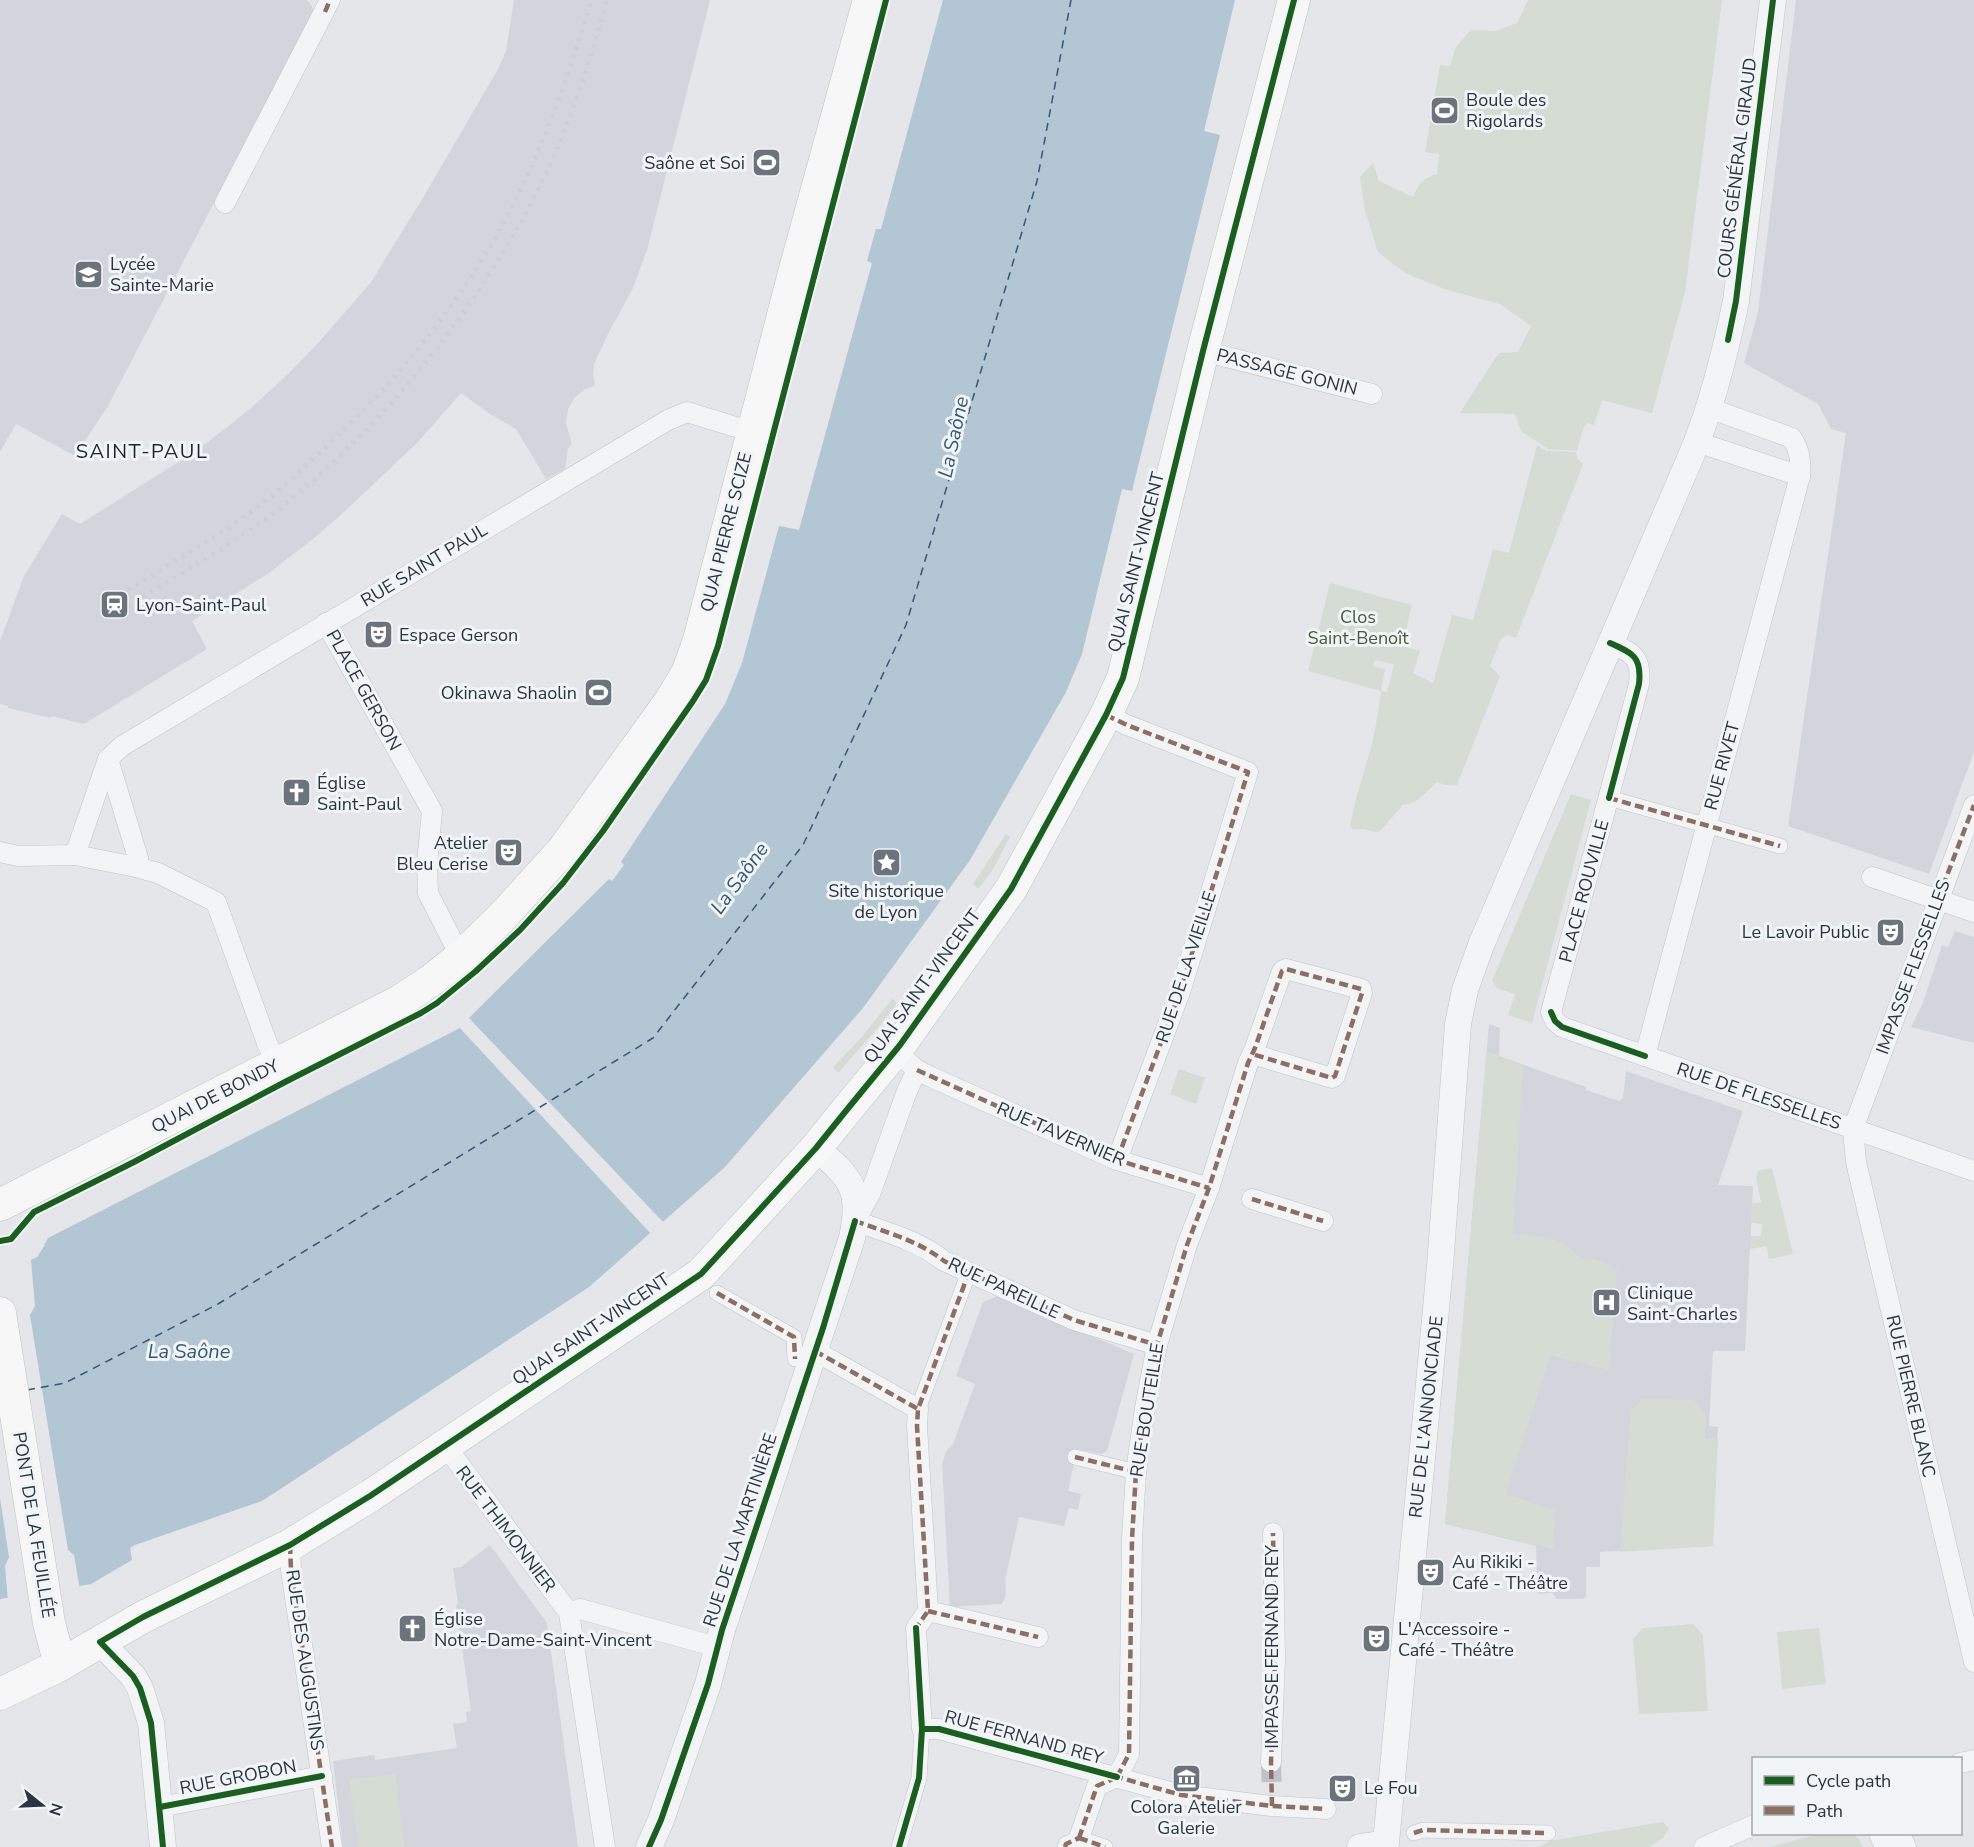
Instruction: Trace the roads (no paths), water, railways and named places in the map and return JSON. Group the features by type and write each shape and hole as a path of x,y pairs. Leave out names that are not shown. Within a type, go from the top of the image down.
{"main road":[{"name":"QUAI PIERRE SCIZE","path":"429,982 463,955 502,917 562,851 671,700 688,671 705,618 752,432 869,0"},
{"name":"QUAI SAINT-VINCENT","path":"0,1694 60,1665 143,1617 290,1545 370,1496 701,1274 816,1148 906,1060 1011,889 1106,715 1123,678 1203,351 1294,0"},
{"name":"QUAI DE BONDY","path":"0,1206 400,1001 429,982"},
{"name":"PONT DE LA FEUILLÉE","path":"0,1313 49,1618 60,1665"}],"street":[{"name":"COURS GÉNÉRAL GIRAUD","path":"1709,408 1736,301 1773,0"},
{"path":"225,203 327,6"},
{"name":"PASSAGE GONIN","path":"1203,351 1372,393"},
{"path":"1610,643 1709,408 1792,438 1801,459 1800,476 1697,441"},
{"name":"RUE SAINT PAUL","path":"108,759 122,746 668,420 687,412 752,432"},
{"name":"RUE RIVET","path":"1645,1056 1800,476"},
{"name":"PLACE GERSON","path":"326,623 432,811 427,863 428,893 454,944 463,955"},
{"name":"PLACE ROUVILLE","path":"1551,1012 1639,684 1640,671 1637,659 1629,652 1610,643"},
{"name":"RUE DE L'ANNONCIADE","path":"1386,1845 1440,1266 1458,1024 1465,990 1481,945 1610,643"},
{"name":"RUE DE LA VIEILLE","path":"1106,715 1248,772 1180,992 1117,1160"},
{"path":"75,855 108,759"},
{"path":"108,759 138,858 136,867"},
{"path":"1609,798 1780,846"},
{"name":"IMPASSE FLESSELLES","path":"1853,1129 1974,805"},
{"path":"0,852 18,856 75,855 136,867 158,873 216,902 277,1065"},
{"path":"1872,877 1974,912"},
{"path":"1286,969 1357,987 1362,993 1335,1076 1332,1078 1252,1054 1282,971 1286,969"},
{"name":"RUE DE FLESSELLES","path":"1551,1012 1555,1021 1562,1027 1974,1171"},
{"name":"RUE BOUTEILLE","path":"1117,1777 1129,1754 1131,1551 1136,1472 1157,1345 1252,1054"},
{"name":"RUE TAVERNIER","path":"906,1060 1117,1160 1209,1188"},
{"name":"QUAI SAINT-VINCENT","path":"855,1221 873,1186 907,1091 906,1060"},
{"name":"RUE PIERRE BLANC","path":"1853,1129 1856,1162 1974,1662"},
{"path":"816,1148 845,1173 854,1189 855,1221"},
{"path":"1252,1199 1323,1221"},
{"name":"RUE PAREILLE","path":"855,1221 931,1250 944,1261 1074,1320 1157,1345"},
{"name":"RUE DE LA MARTINIÈRE","path":"650,1847 708,1684 717,1647 805,1355 852,1238 855,1221"},
{"path":"899,1847 920,1778 922,1729 916,1628 928,1611 917,1426 918,1409 969,1272"},
{"path":"717,1293 794,1337 805,1355 918,1409"},
{"name":"RUE THIMONNIER","path":"445,1445 569,1612"},
{"path":"1075,1457 1136,1472"},
{"name":"IMPASSE FERNAND REY","path":"1271,1762 1275,1659 1273,1533"},
{"name":"RUE DES AUGUSTINS","path":"290,1545 291,1570 332,1847"},
{"path":"605,1847 569,1612 580,1609 717,1647"},
{"path":"928,1611 1038,1637"},
{"path":"100,1642 134,1676 151,1722 163,1847"},
{"name":"RUE FERNAND REY","path":"922,1729 939,1729 1181,1795 1272,1799 1326,1809"},
{"name":"RUE GROBON","path":"160,1807 322,1776"},
{"path":"1105,1847 1072,1843 1097,1786 1117,1777"},
{"path":"1704,1847 1752,1826"},
{"path":"1414,1833 1423,1830 1548,1833"},
{"path":"1360,1847 1386,1845"}],"water":[{"name":"La Saône","path":"943,0 1235,0 1204,131 1220,135 1132,491 1122,489 1082,654 1066,692 970,860 863,1008 725,1167 589,1287 262,1501 135,1545 130,1548 132,1560 91,1584 0,1599 0,1265 37,1257 48,1238 458,1029 609,879 612,881 624,865 621,862 725,704 742,663 779,526 799,530 872,263 867,261 876,229 881,229"}],"tunnel":[{"path":"1271,1762 1272,1792"}],"railway":[{"path":"105,604 192,551 275,493 352,422 407,363 479,265 518,195 550,123 592,0"},
{"path":"112,616 237,539 295,496 335,461 374,422 445,338 506,248 555,154 575,104 607,0"}],"place":[{"name":"Boule des Rigolards","path":"1445,110"},
{"name":"Saône et Soi","path":"766,163"},
{"name":"Lycée Sainte-Marie","path":"89,274"},
{"name":"Lyon-Saint-Paul","path":"115,605"},
{"name":"Espace Gerson","path":"378,635"},
{"name":"Okinawa Shaolin","path":"598,693"},
{"name":"Église Saint-Paul","path":"296,793"},
{"name":"Atelier Bleu Cerise","path":"509,853"},
{"name":"Site historique de Lyon","path":"886,862"},
{"name":"Le Lavoir Public","path":"1890,932"},
{"name":"Clinique Saint-Charles","path":"1606,1303"},
{"name":"Au Rikiki - Café - Théâtre","path":"1431,1572"},
{"name":"Église Notre-Dame-Saint-Vincent","path":"413,1629"},
{"name":"L'Accessoire - Café - Théâtre","path":"1377,1639"},
{"name":"Colora Atelier Galerie","path":"1186,1778"},
{"name":"Le Fou","path":"1343,1788"}],"district":[{"name":"SAINT-PAUL","path":"142,451"}],"park label":[{"name":"Clos Saint-Benoît","path":"1358,627"}]}
